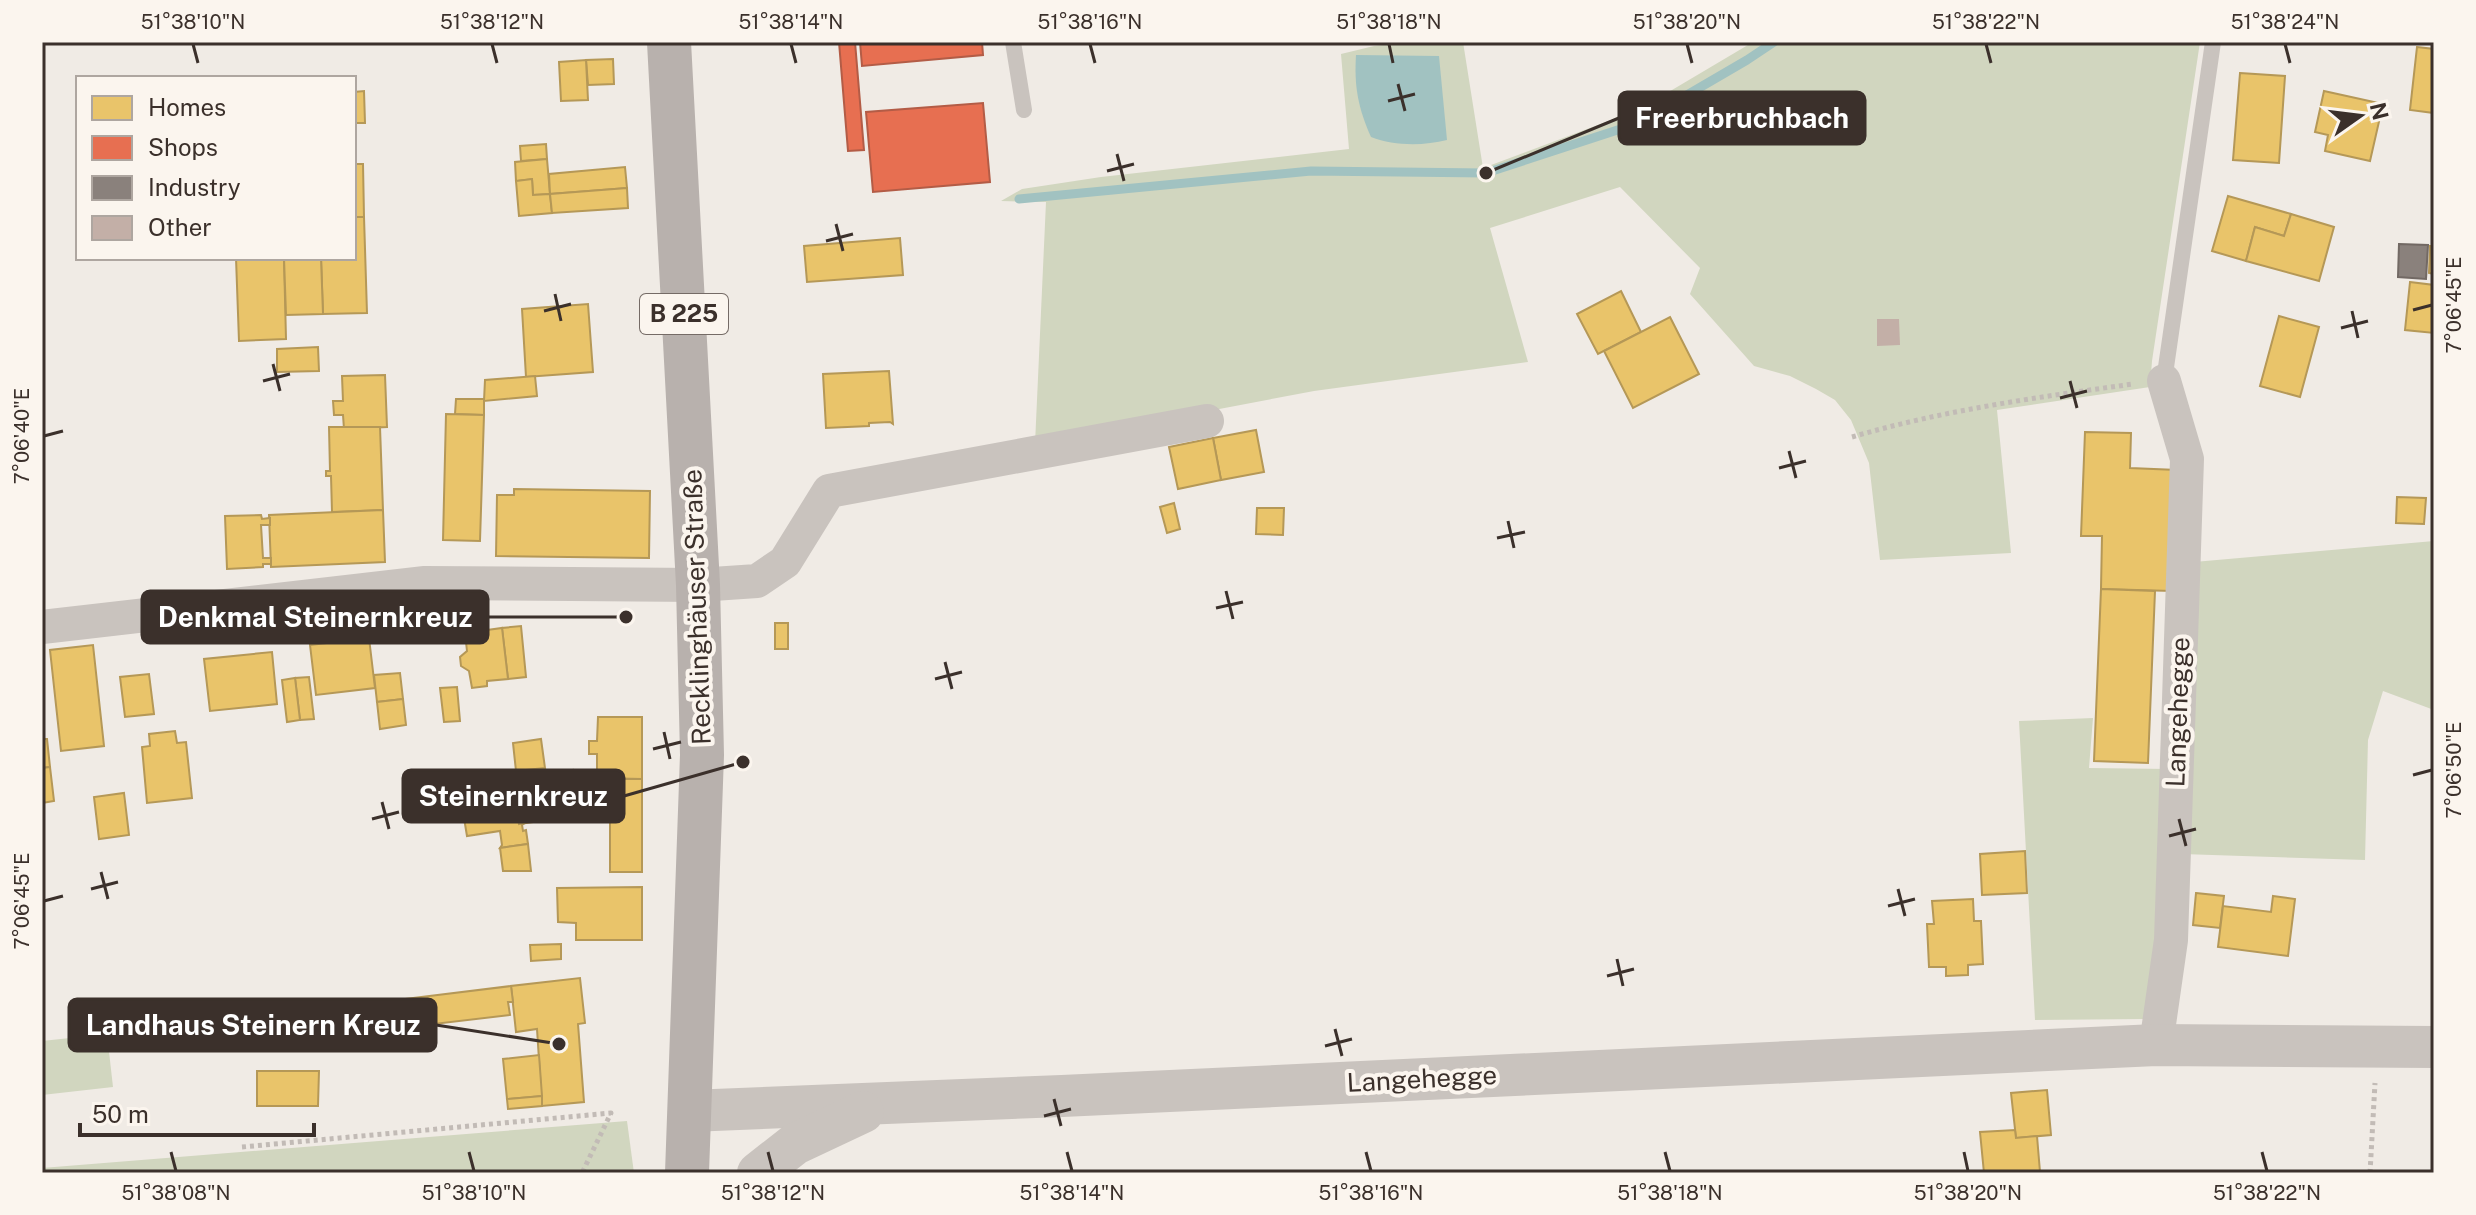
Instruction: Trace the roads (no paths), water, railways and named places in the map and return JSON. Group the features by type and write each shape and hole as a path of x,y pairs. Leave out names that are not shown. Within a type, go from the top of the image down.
{"main road":[{"name":"Recklinghäuser Straße","path":"669,42 698,585 702,755 687,1173"}],"street":[{"name":"Langehegge","path":"2156,1045 2171,940 2187,459 2164,381"},
{"path":"42,627 425,583 698,585 757,581 785,562 829,491 1207,421"},
{"name":"Langehegge","path":"689,1111 2156,1045 2434,1047"},
{"path":"758,1173 795,1144 882,1103"}],"lane":[{"path":"1013,42 1024,110"},
{"path":"2164,381 2213,42"}],"water":[{"path":"1356,55 1439,56 1447,140 1409,144 1371,137 1358,97"}],"waterway":[{"path":"1019,199 1311,171 1486,173 1639,123 1774,42"}],"place":[{"name":"Freerbruchbach","path":"1486,173"},
{"name":"Denkmal Steinernkreuz","path":"626,617"},
{"name":"Steinernkreuz","path":"743,762"},
{"name":"Landhaus Steinern Kreuz","path":"559,1044"}]}
